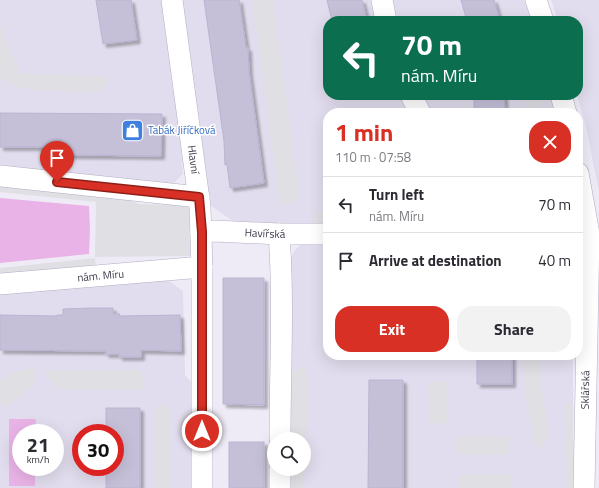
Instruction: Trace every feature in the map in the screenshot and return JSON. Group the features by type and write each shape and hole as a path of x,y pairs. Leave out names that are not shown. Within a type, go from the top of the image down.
{"street":[{"name":"Hlavní","path":"172,0 199,197 202,232 202,488"},
{"path":"382,0 385,16"},
{"path":"536,0 541,16"},
{"path":"0,176 199,197"},
{"name":"Sklářská","path":"583,201 589,234 584,488"},
{"name":"Havířská","path":"202,232 216,231 279,234 323,234"},
{"path":"279,234 282,322 280,432"},
{"name":"nám. Míru","path":"0,284 202,267"},
{"path":"280,476 280,488"}],"shaded area":[{"path":"0,0 164,0 179,124 183,174 173,184 0,165"},
{"path":"182,0 524,0 529,16 323,16 323,100 551,100 554,108 323,108 323,224 234,222 211,206"},
{"path":"252,0 273,0 300,200 280,205"},
{"path":"551,0 599,0 599,192 583,116 583,108 581,108 578,100 583,100 583,16 556,16"},
{"path":"0,27 21,76 28,74 102,76 110,81 99,93 36,90 20,88 8,83 0,77"},
{"path":"524,100 545,100 546,104 526,108"},
{"path":"0,183 114,193 139,204 189,205 190,256 95,257 96,202 0,192"},
{"path":"0,198 89,206 89,254 0,263"},
{"path":"318,212 323,212 323,226 309,226"},
{"path":"303,243 323,243 323,360 573,360 573,488 287,488 287,476 311,476 311,432 287,432 289,261 295,250"},
{"path":"95,258 96,267 0,277 0,268"},
{"path":"166,279 183,291 185,375 193,384 193,488 0,488 0,294"},
{"path":"524,360 542,360 542,389 549,434 537,452 525,395"},
{"path":"303,366 309,379 308,428 306,432 287,432 288,374"},
{"path":"36,368 36,384 5,407 0,403 0,381 4,377 21,370"},
{"path":"43,370 139,370 146,384 139,390 56,389"},
{"path":"447,381 448,423 429,424 428,382"},
{"path":"565,403 573,403 574,488 566,488"},
{"path":"167,405 171,417 171,488 154,488 154,408"},
{"path":"9,419 36,419 36,424 12,424 12,476 35,476 35,486 9,486"},
{"path":"456,436 510,437 510,455 456,454"},
{"path":"459,474 512,474 512,488 458,488"},
{"path":"287,476 303,476 303,488 287,488"}],"building":[{"path":"96,0 131,0 137,40 103,44"},
{"path":"204,0 239,0 246,48 248,48 249,72 264,183 230,188 227,164 225,165 224,141"},
{"path":"327,0 362,0 366,16 331,16"},
{"path":"461,0 494,0 499,16 466,16"},
{"path":"474,100 504,100 505,108 474,108"},
{"path":"0,113 162,114 161,156 65,155 65,147 0,147"},
{"path":"223,278 264,278 264,405 223,404"},
{"path":"113,308 113,314 120,314 119,316 180,315 181,351 141,350 141,357 119,357 119,354 105,354 106,351 0,350 0,315 57,316 63,315 63,309"},
{"path":"477,360 512,360 512,384 477,384"},
{"path":"369,380 403,380 403,488 368,488"},
{"path":"106,408 140,408 140,488 106,488 106,476 124,476 124,424 106,424"},
{"path":"229,442 264,442 264,488 229,488"}],"place":[{"name":"Tabák Jiříčková","path":"132,130"}],"route":[{"path":"57,182 199,197 202,232 202,431"}]}
